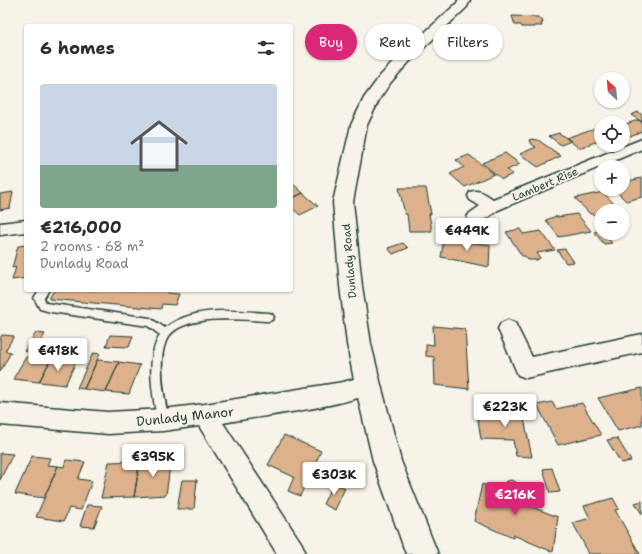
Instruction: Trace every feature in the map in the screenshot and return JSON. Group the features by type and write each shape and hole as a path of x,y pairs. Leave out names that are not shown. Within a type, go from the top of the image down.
{"street":[{"name":"Dunlady Road","path":"422,554 387,461 368,386 359,344 351,286 343,202 359,125 372,98 385,79 406,57 463,4 464,0"},
{"name":"Lambert Rise","path":"476,217 492,206 642,144"},
{"path":"476,196 492,206"},
{"path":"0,229 24,226"},
{"path":"508,329 526,368 642,343"},
{"name":"Dunlady Manor","path":"0,414 108,423 163,420 206,415 343,392 368,386"},
{"path":"206,415 292,554"}],"lane":[{"path":"43,292 39,298 43,306 150,322 166,334"},
{"path":"163,420 158,382 159,349 166,334 181,323 201,317 226,315 269,317"}],"building":[{"path":"512,16 538,17 539,19 542,19 543,23 541,23 542,26 522,27 521,25 515,25"},
{"path":"638,112 642,115 642,122 631,115"},
{"path":"638,120 642,122 642,131 630,136 630,123"},
{"path":"594,128 594,143 579,148 566,138"},
{"path":"559,133 571,141 561,145 549,136"},
{"path":"529,140 538,140 561,156 538,167 520,154 536,147 530,143"},
{"path":"505,153 520,164 507,170 513,174 502,179 482,163"},
{"path":"469,155 494,174 465,187 450,174 464,167 456,160"},
{"path":"642,178 642,197 626,201 621,196 630,196 630,181"},
{"path":"293,184 303,193 293,198"},
{"path":"399,188 426,188 431,214 429,214 432,231 409,231 407,214 405,214"},
{"path":"13,192 10,208 0,210 0,194"},
{"path":"303,193 318,206 300,215 293,209 293,198"},
{"path":"594,194 594,196 607,196 614,204 594,204 594,215 590,214 575,198"},
{"path":"577,214 591,231 559,237 546,220 556,216"},
{"path":"520,229 523,234 541,231 555,250 537,253 540,258 537,260 528,260 525,256 522,256 506,232"},
{"path":"444,239 490,245 489,267 441,257"},
{"path":"601,240 610,240 612,243 604,244"},
{"path":"403,243 408,248 393,254 388,248"},
{"path":"24,245 24,278 12,280 16,267 12,268 18,246"},
{"path":"565,249 574,262 566,263 557,250"},
{"path":"53,292 167,292 179,294 175,305 162,304 161,309 49,299"},
{"path":"433,326 465,329 469,389 435,385 434,357 426,356 426,344 434,345"},
{"path":"36,333 45,334 34,353 24,351"},
{"path":"2,335 14,336 5,351 11,352 0,372 0,338"},
{"path":"110,335 133,336 129,347 106,346"},
{"path":"93,353 100,354 84,389 77,388"},
{"path":"26,357 51,359 39,382 13,379"},
{"path":"51,359 76,362 65,385 39,382"},
{"path":"97,360 119,362 106,392 84,389"},
{"path":"119,362 140,365 129,394 106,392"},
{"path":"642,388 642,425 618,431 598,398"},
{"path":"552,402 556,409 582,403 601,435 558,445 537,405"},
{"path":"476,407 522,409 532,457 516,456 513,440 481,439"},
{"path":"284,435 321,451 300,496 288,491 294,477 268,465"},
{"path":"617,438 631,461 621,463 607,440"},
{"path":"0,453 13,454 0,480"},
{"path":"32,456 50,458 47,465 58,466 44,498 15,494"},
{"path":"171,459 166,495 134,497 140,461"},
{"path":"66,460 85,462 78,479 92,481 81,510 69,508 64,521 36,517 58,466 64,467"},
{"path":"140,461 134,497 101,498 109,462"},
{"path":"552,468 560,492 550,493 543,469"},
{"path":"182,480 197,480 194,509 177,509"},
{"path":"511,480 516,482 520,488 518,498 520,499 519,502 558,517 553,552 513,535 513,538 474,521 482,484 503,492 505,482"},
{"path":"333,483 345,488 335,510 323,504"},
{"path":"613,498 619,509 615,510 640,554 589,554 573,523 590,518 584,506"},
{"path":"642,501 642,514 635,503"},
{"path":"87,505 102,506 94,527 80,526"}]}
